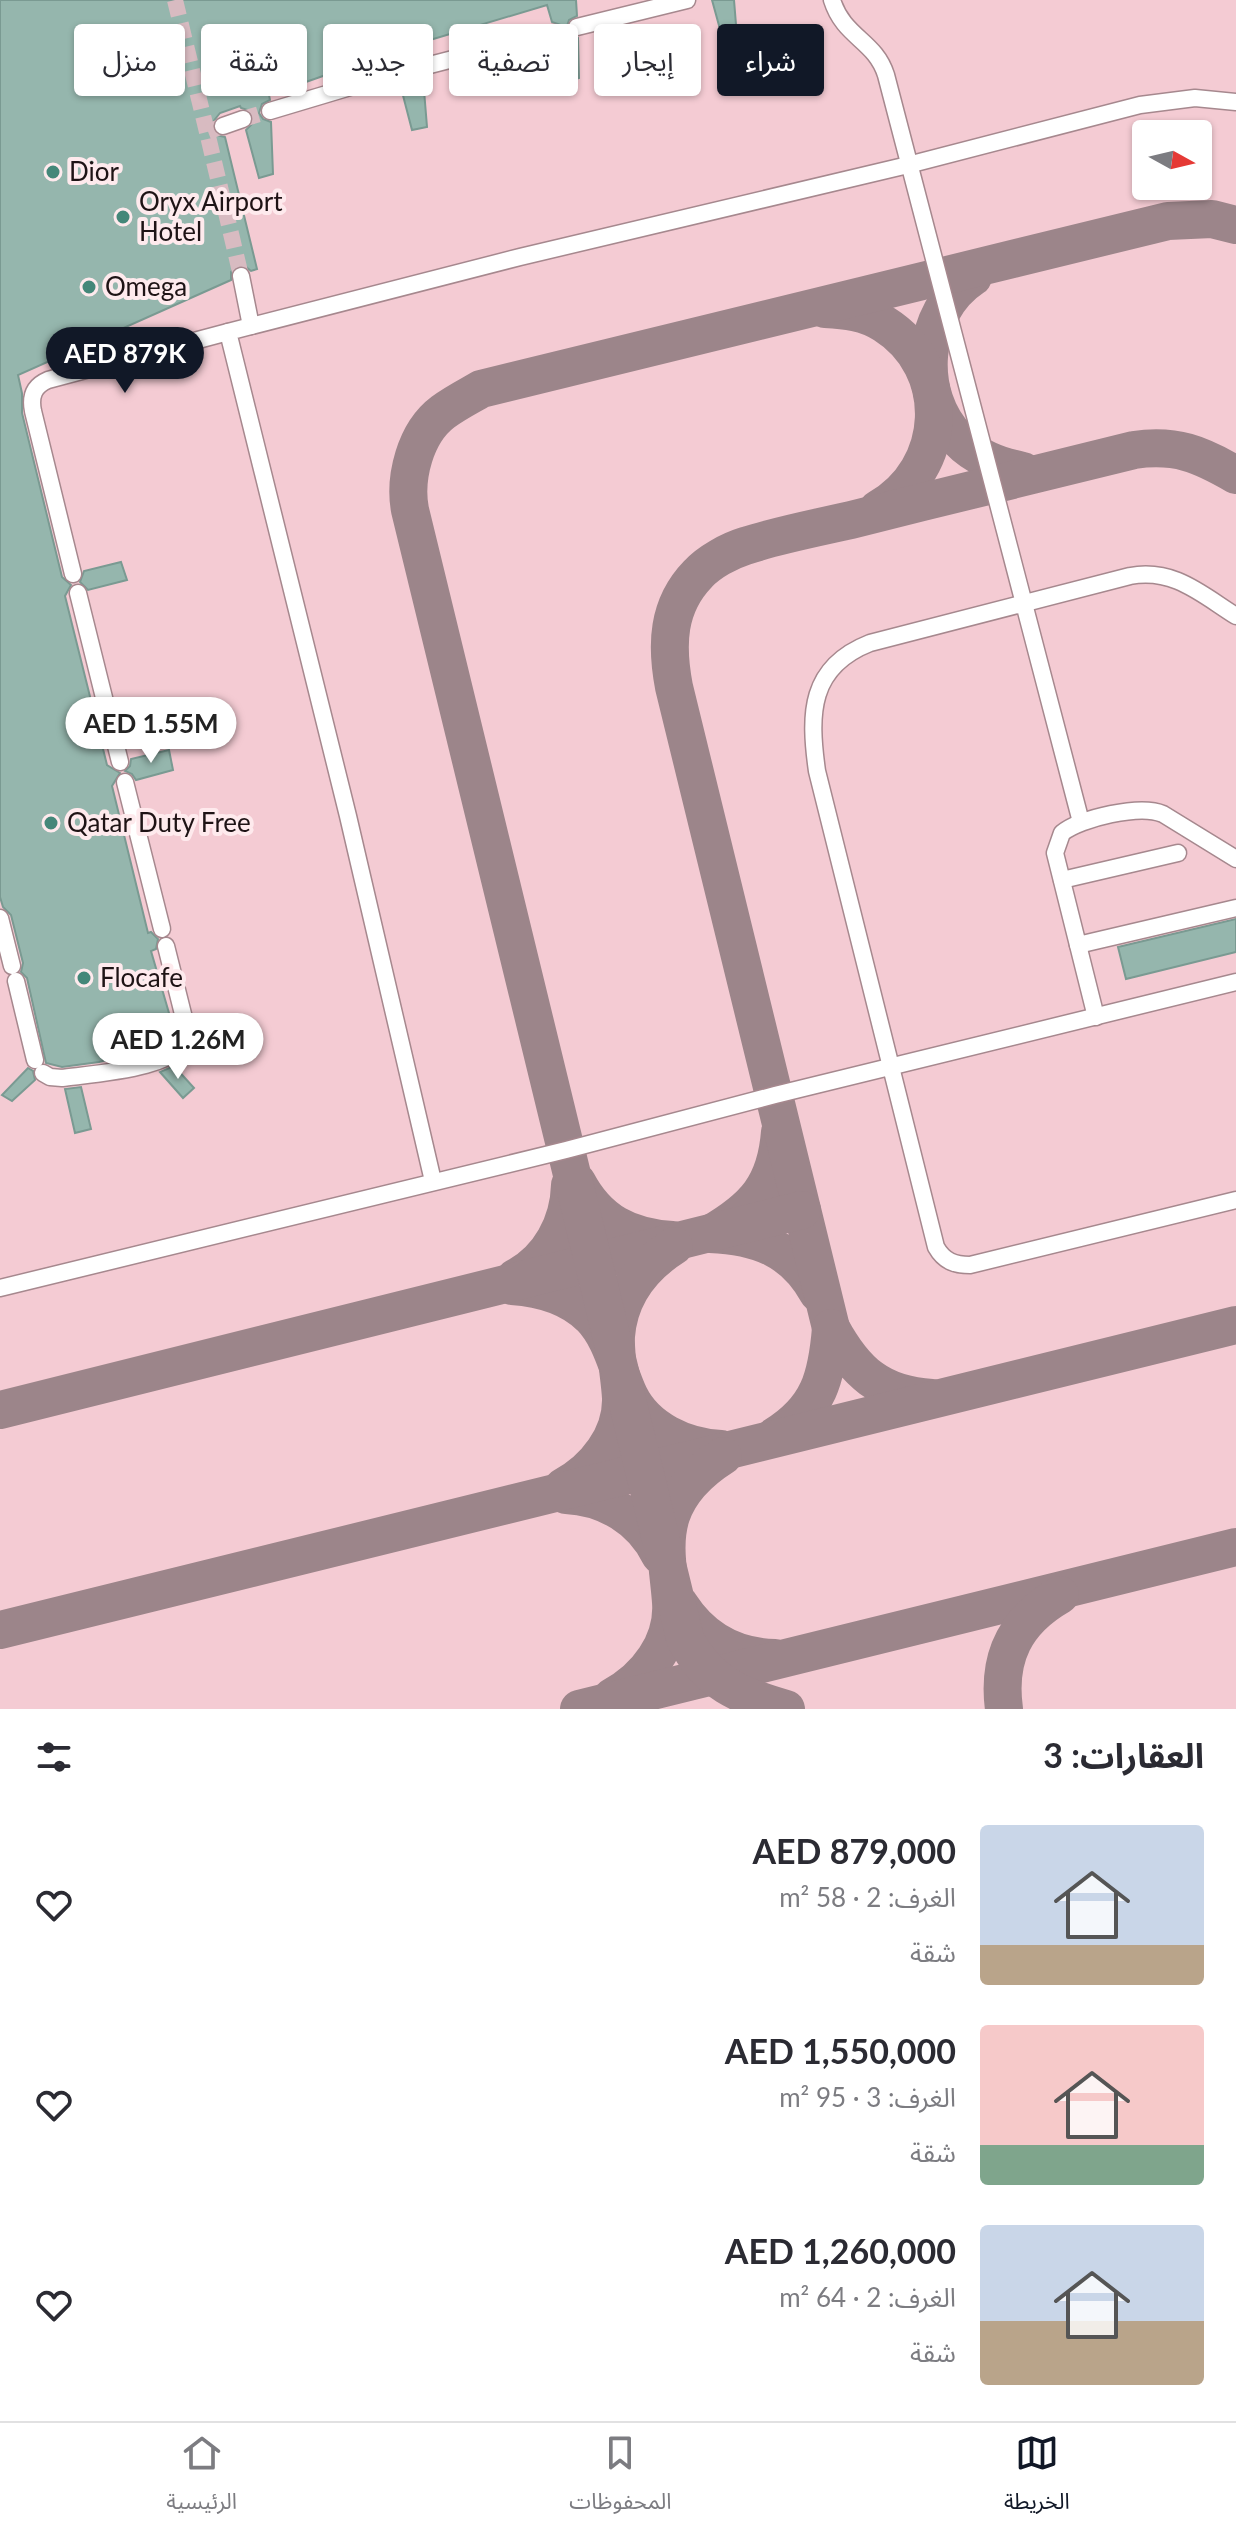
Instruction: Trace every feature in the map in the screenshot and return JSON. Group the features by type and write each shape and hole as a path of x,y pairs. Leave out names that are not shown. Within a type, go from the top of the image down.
{"lane":[{"path":"578,27 687,0"},
{"path":"832,0 842,23 882,63 1081,822"},
{"path":"270,111 323,95"},
{"path":"73,574 33,411 32,395 36,388 55,378 535,254 908,165 1140,105 1184,99 1236,102"},
{"path":"223,126 243,119"},
{"path":"241,276 251,326"},
{"path":"228,332 348,816 433,1181"},
{"path":"1236,616 1178,580 1147,573 870,643 841,659 823,680 814,704 813,743 817,771 936,1247 942,1257 970,1265 1236,1200"},
{"path":"78,593 120,762"},
{"path":"125,782 162,929"},
{"path":"1096,1017 1055,853 1058,839 1067,829 1081,822 1140,809 1156,811 1236,859"},
{"path":"1062,880 1178,853"},
{"path":"1078,945 1236,908"},
{"path":"0,918 39,1066 50,1077 62,1078 153,1064 177,1054 188,1042 166,946"},
{"path":"0,1288 1236,982"}],"shaded area":[{"path":"0,0 1236,0 1236,1709 0,1709"}],"building":[{"path":"0,0 576,0 577,16 568,24 552,22 547,5 484,24 449,24 449,34 433,39 433,24 323,24 323,76 307,82 307,24 201,24 201,96 269,96 270,100 262,104 259,113 271,122 273,174 259,178 246,130 254,122 251,111 240,106 220,113 212,123 216,135 225,137 257,269 251,271 238,265 231,272 231,280 18,375 22,413 62,577 71,585 65,596 107,765 120,773 112,786 148,933 151,932 158,939 156,949 151,951 171,1020 179,1028 173,1040 144,1054 142,1051 62,1067 46,1063 27,978 21,972 23,963 11,915 3,907 0,897"},
{"path":"712,0 734,0 736,24 719,24"},
{"path":"403,96 424,96 427,127 412,130"},
{"path":"121,562 127,580 88,590 80,582 84,571"},
{"path":"169,750 173,770 136,780 125,771 131,759"},
{"path":"1236,919 1236,952 1126,979 1118,947"},
{"path":"174,1066 194,1088 183,1098 160,1072"},
{"path":"28,1068 33,1071 35,1080 12,1101 2,1095"},
{"path":"81,1087 91,1129 75,1133 65,1089"}],"taxiway":[{"path":"786,1709 726,1686 704,1666 685,1638 410,510 410,470 419,444 433,421 481,389 1168,221 1212,219 1236,225"},
{"path":"973,277 955,292 933,332 929,378 934,400 944,421 965,446 988,460 1023,471"},
{"path":"825,309 863,314 884,324 907,343 923,366 932,391 934,418 930,444 919,469 902,491 878,509"},
{"path":"831,1328 674,687 670,641 680,599 708,565 745,546 1134,450 1163,448 1187,452 1236,475"},
{"path":"780,1132 774,1167 760,1193 739,1215 710,1234 744,1238 773,1248 798,1266 818,1293"},
{"path":"577,1182 595,1208 616,1225 642,1235 672,1240"},
{"path":"515,1278 548,1251 566,1213 570,1185"},
{"path":"0,1410 802,1210"},
{"path":"563,1487 586,1471 612,1438 620,1412 616,1336 622,1308 642,1273 674,1246"},
{"path":"512,1286 554,1294 583,1310 604,1335 629,1395 645,1418 681,1440 721,1449"},
{"path":"0,1630 1236,1325"},
{"path":"775,1436 802,1415 818,1390 827,1362 831,1328 850,1357 871,1378 898,1392 932,1398"},
{"path":"612,1697 646,1670 663,1645 671,1617 667,1548 671,1516 692,1481 723,1456"},
{"path":"566,1495 595,1500 621,1512 643,1530 660,1555"},
{"path":"579,1709 1236,1547"},
{"path":"1004,1709 1003,1673 1012,1642 1031,1616 1060,1595"},
{"path":"680,1605 698,1627 721,1644 746,1654 775,1658"}],"tunnel":[{"path":"175,0 207,132"},
{"path":"243,119 270,111"},
{"path":"223,126 207,132 241,276"}],"place":[{"name":"Dior","path":"53,172"},
{"name":"Oryx Airport Hotel","path":"123,217"},
{"name":"Omega","path":"89,287"},
{"name":"Qatar Duty Free","path":"51,823"},
{"name":"Flocafe","path":"84,978"}]}
